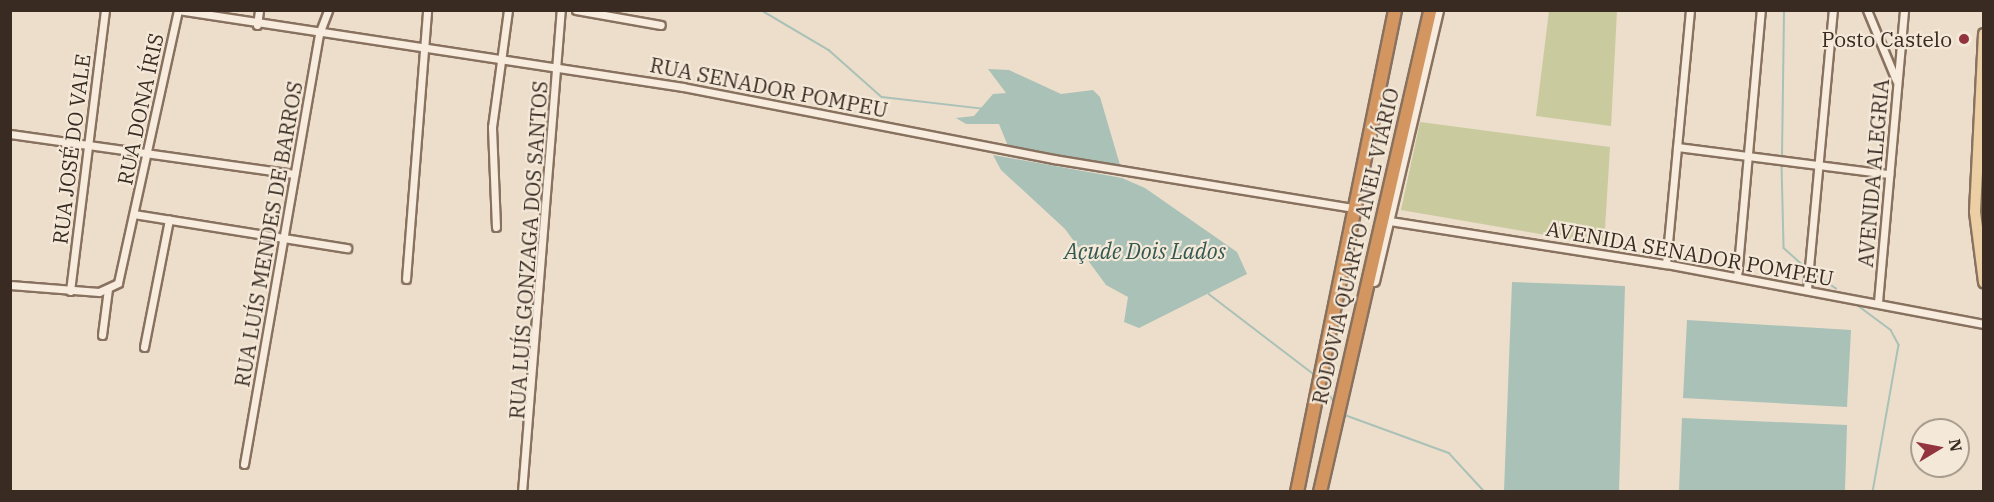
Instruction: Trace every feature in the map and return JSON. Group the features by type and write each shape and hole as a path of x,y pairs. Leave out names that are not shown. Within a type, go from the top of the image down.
{"highway":[{"name":"RODOVIA QUARTO ANEL VIÁRIO","path":"1297,492 1326,366 1352,208 1395,10"},
{"name":"RODOVIA QUARTO ANEL VIÁRIO","path":"1320,492 1430,10"}],"main road":[{"path":"1983,34 1975,195 1983,282"},
{"path":"1983,130 1983,242"}],"street":[{"name":"RUA JOSÉ DO VALE","path":"70,291 105,10"},
{"name":"RUA SENADOR POMPEU","path":"178,10 257,25 558,67 1352,208"},
{"name":"RUA DONA ÍRIS","path":"108,289 121,276 178,10"},
{"path":"257,25 259,10"},
{"name":"RUA LUÍS MENDES DE BARROS","path":"244,464 319,34 328,10"},
{"path":"406,279 427,10"},
{"path":"496,227 491,135 504,59 508,10"},
{"name":"RUA LUÍS GONZAGA DOS SANTOS","path":"522,492 561,10"},
{"path":"576,10 661,25"},
{"path":"1336,416 1390,221 1438,10"},
{"path":"1666,264 1690,10"},
{"path":"1737,277 1761,10"},
{"path":"1807,289 1821,165 1833,10"},
{"path":"1867,10 1897,83"},
{"name":"AVENIDA ALEGRIA","path":"1878,302 1904,10"},
{"path":"10,134 149,151 294,174"},
{"path":"1677,147 1889,174"},
{"name":"RUA DONA ÍRIS","path":"134,214 347,248"},
{"path":"144,346 169,219"},
{"name":"AVENIDA SENADOR POMPEU","path":"1390,221 1666,264 1878,302 1983,324"},
{"path":"10,285 70,291 108,289 102,335"}],"green space":[{"path":"1549,11 1617,11 1611,126 1536,116"},
{"path":"1420,122 1610,147 1604,245 1401,210"}],"water":[{"path":"988,69 1009,70 1061,94 1093,90 1100,97 1120,165 1008,146 999,124 966,124 956,118 974,116 993,94 1006,93"},
{"name":"Açude Dois Lados","path":"993,155 1122,178 1145,188 1237,252 1247,274 1139,328 1124,322 1128,297 1106,285 1065,229 1001,170"},
{"path":"1512,282 1625,286 1619,491 1504,491"},
{"path":"1687,320 1851,330 1847,407 1683,398"},
{"path":"1682,418 1847,425 1845,491 1679,491"}],"waterway":[{"path":"761,10 829,50 882,97 986,109"},
{"path":"1782,156 1784,10"},
{"path":"1782,164 1784,248 1805,267"},
{"path":"1811,272 1836,288"},
{"path":"1209,294 1315,375"},
{"path":"1856,304 1891,330 1899,345 1873,492"},
{"path":"1327,391 1333,400"},
{"path":"1345,415 1449,453 1485,492"}],"place":[{"name":"Posto Castelo","path":"1964,39"}]}
